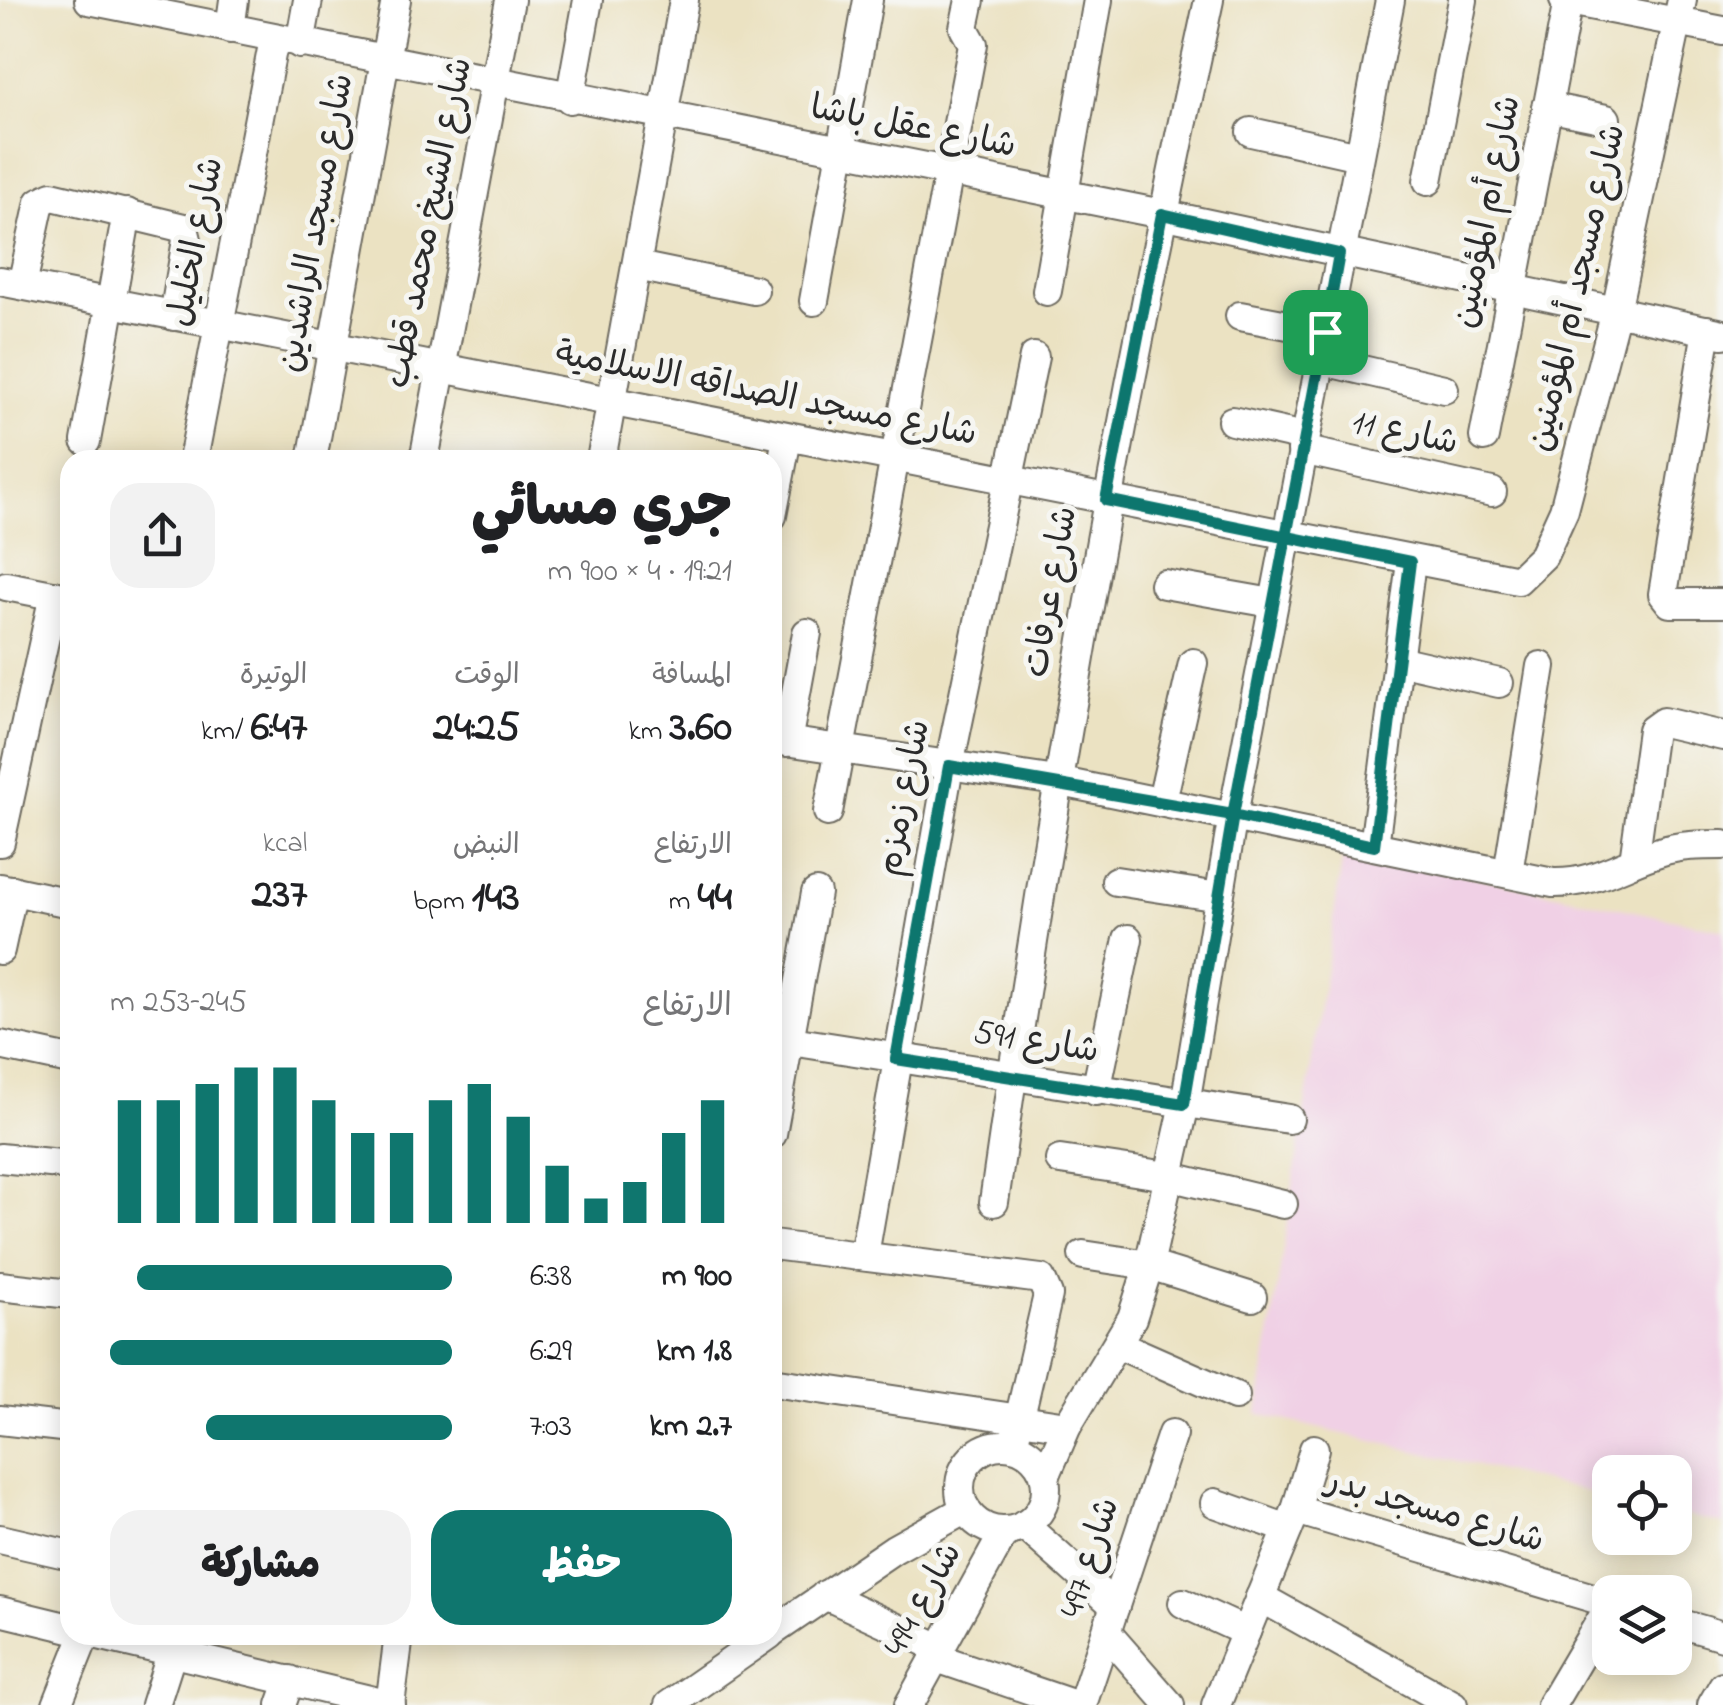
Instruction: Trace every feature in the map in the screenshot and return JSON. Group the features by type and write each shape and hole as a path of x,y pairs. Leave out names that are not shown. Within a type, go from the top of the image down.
{"street":[{"path":"230,30 234,0"},
{"name":"شارع الخليل","path":"195,450 219,325 287,41 308,0"},
{"name":"شارع مسجد الراشدين","path":"314,450 396,0"},
{"name":"شارع الشيخ محمد قطب","path":"426,450 510,0"},
{"path":"570,99 588,0"},
{"path":"603,450 684,0"},
{"path":"814,301 868,0"},
{"path":"828,812 973,44 964,28 970,0"},
{"path":"1047,291 1098,0"},
{"name":"شارع عرفات","path":"994,1202 1057,781 1106,500 1208,0"},
{"path":"1015,1528 1045,1500 1045,1477 1066,1426 1132,1318 1149,1265 1184,1104 1284,537 1390,0"},
{"path":"1428,181 1463,0"},
{"path":"1566,0 1679,11 1723,31"},
{"name":"شارع أم المؤمنين","path":"1484,437 1566,0"},
{"name":"شارع عقل باشا","path":"104,2 663,118 1162,214 1509,290 1719,331"},
{"name":"شارع مسجد أم المؤمنين","path":"1518,580 1542,556 1564,510 1616,311 1679,11"},
{"path":"1546,107 1606,119"},
{"path":"1251,132 1359,156"},
{"path":"11,283 42,198 52,196 179,225 188,234 174,316"},
{"path":"86,442 127,213"},
{"path":"637,266 754,290"},
{"name":"شارع مسجد الصداقه الاسلامية","path":"11,283 1410,562 1518,580"},
{"path":"1240,316 1444,389"},
{"path":"1719,331 1663,594 1670,603 1723,603"},
{"name":"شارع زمزم","path":"864,1255 949,766 1034,357"},
{"name":"شارع 11","path":"1232,420 1303,443 1492,492"},
{"path":"782,464 787,438"},
{"path":"1374,846 1410,562"},
{"path":"1164,584 1272,602"},
{"path":"6,586 60,597"},
{"path":"0,842 60,605"},
{"path":"782,733 807,633"},
{"path":"1398,660 1499,683"},
{"path":"1162,801 1193,663"},
{"path":"1508,873 1541,666"},
{"path":"1634,861 1656,725 1663,722 1723,736"},
{"path":"782,741 1057,781 1508,873 1579,883 1604,877 1634,861 1693,845 1723,845"},
{"path":"1116,882 1219,897"},
{"path":"0,950 6,889 60,901"},
{"path":"782,1036 816,893"},
{"path":"1096,1091 1128,939"},
{"name":"شارع 591","path":"782,1040 1290,1119"},
{"path":"0,1045 60,1058"},
{"path":"0,1158 60,1164"},
{"path":"1060,1160 1168,1176 1282,1204"},
{"path":"782,1246 1041,1278 1048,1295 1013,1446"},
{"path":"1083,1255 1149,1265 1252,1297"},
{"path":"0,1286 60,1293"},
{"path":"1117,1344 1235,1396"},
{"path":"782,1383 1066,1426"},
{"path":"0,1420 60,1427"},
{"name":"شارع 497","path":"1078,1705 1172,1434"},
{"path":"1045,1477 1038,1463 1013,1446 993,1446 969,1462 960,1490 966,1509 976,1521 1015,1528 1110,1620 1170,1705"},
{"path":"1216,1705 1292,1520 1314,1449"},
{"name":"شارع مسجد بدر","path":"1215,1503 1592,1599"},
{"path":"782,1626 825,1595 966,1509"},
{"name":"شارع 494","path":"909,1705 936,1652 1015,1528"},
{"path":"0,1539 60,1553"},
{"path":"825,1595 936,1652 1078,1705"},
{"path":"1260,1597 1453,1705"},
{"path":"1182,1603 1246,1632"},
{"path":"0,1611 60,1626"},
{"path":"1692,1627 1723,1636"},
{"path":"1550,1705 1592,1634"},
{"path":"57,1705 82,1645"},
{"path":"142,1645 286,1692 390,1705 398,1645"},
{"path":"670,1705 755,1645"},
{"path":"155,1705 172,1652"},
{"path":"1712,1705 1723,1686"}],"shaded area":[{"path":"1344,849 1723,930 1723,1524 1692,1517 1692,1455 1592,1455 1592,1493 1258,1414"}],"route":[{"path":"1325,332 1284,537 1233,815 1057,781 949,766 896,1059 1184,1104 1233,815 1374,846 1410,562 1284,537 1106,500 1162,214 1339,254 1325,332"}]}
